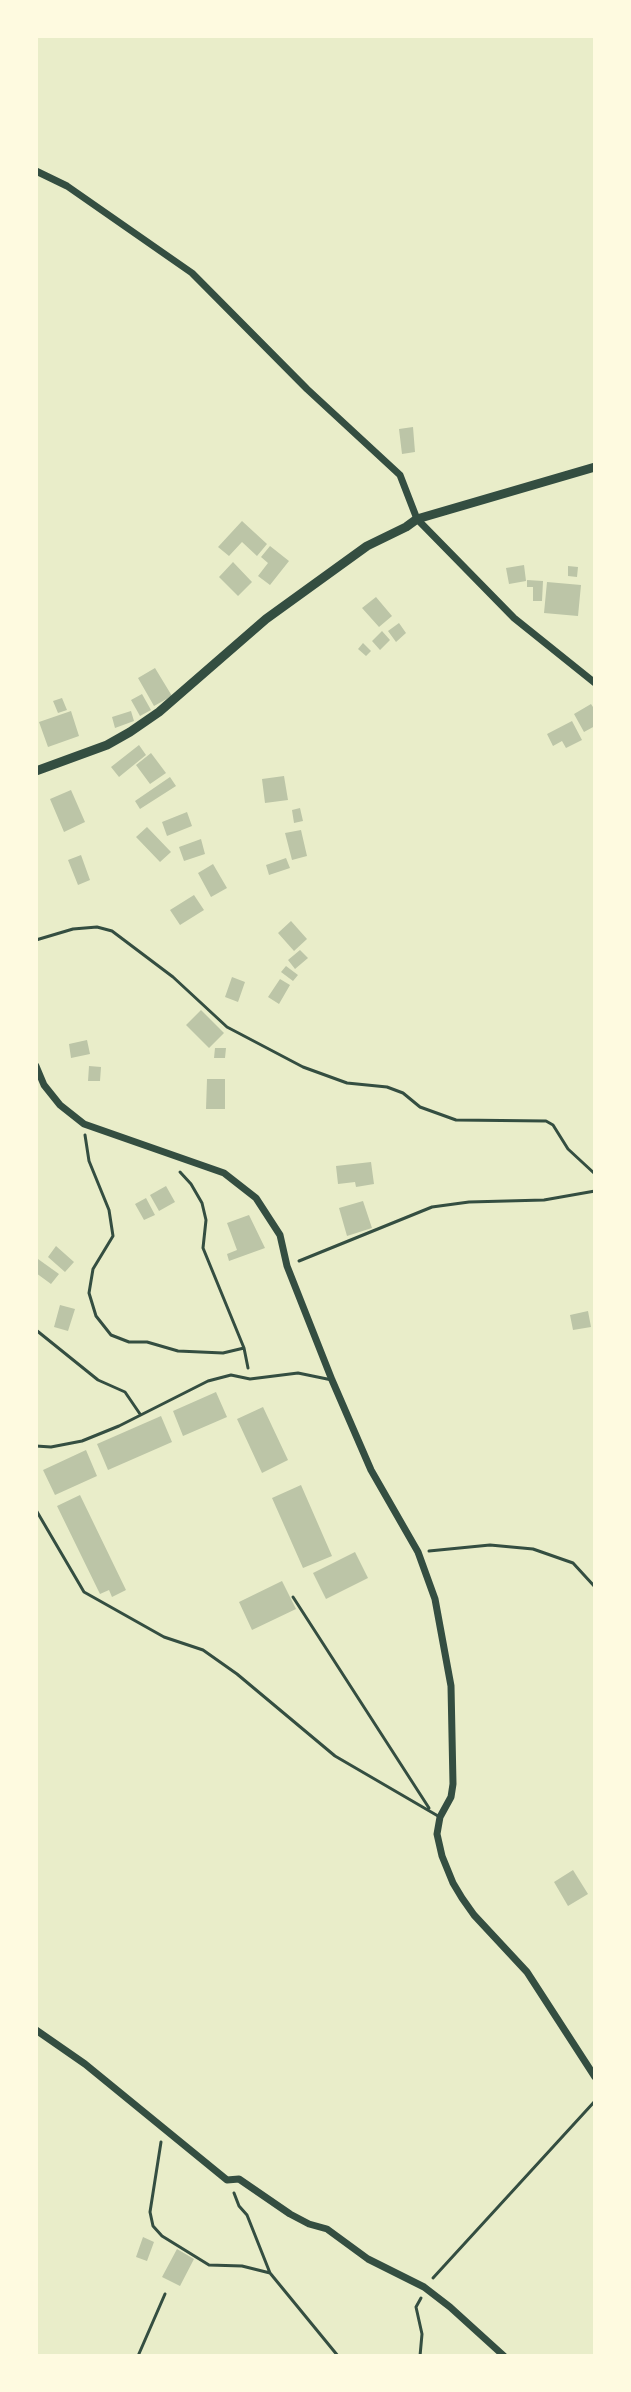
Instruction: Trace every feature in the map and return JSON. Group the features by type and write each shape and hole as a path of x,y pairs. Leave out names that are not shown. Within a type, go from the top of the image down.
{"street":[{"path":"36,171 67,186 192,273 307,389 400,475 417,519 514,618 595,683"},
{"path":"36,771 107,745 130,732 159,712 266,619 367,546 417,519 595,467"},
{"path":"36,1066 44,1085 60,1105 84,1124 224,1173 256,1198 280,1235 287,1266 332,1380 371,1470 418,1552 435,1599 451,1686 453,1784 451,1797 440,1817 437,1834 439,1846 453,1883 474,1915 527,1972 595,2077"},
{"path":"36,2030 85,2064 227,2180 239,2179 290,2214 327,2229 368,2259 424,2287 504,2356"}],"lane":[{"path":"36,1330 98,1380 125,1392 140,1414"},
{"path":"36,1446 51,1447 82,1441 208,1381 231,1375 250,1379 298,1373 332,1380"},
{"path":"36,1510 84,1592 164,1637 203,1650 237,1674 335,1756 440,1817"},
{"path":"293,1597 431,1811"}],"path":[{"path":"36,940 73,929 97,927 112,931 173,977 227,1027 303,1067 347,1083 387,1087 403,1093 420,1107 456,1120 546,1121 553,1125 568,1149 595,1174"},
{"path":"84,1124 89,1161 109,1210 113,1236 93,1269 89,1293 96,1316 111,1335 129,1342 147,1342 178,1351 223,1353 244,1348"},
{"path":"161,1152 191,1184 202,1203 206,1220 203,1248 244,1348 250,1379"},
{"path":"287,1266 432,1207 469,1202 544,1200 595,1191"},
{"path":"418,1552 490,1545 533,1549 573,1563 595,1587"},
{"path":"420,2356 422,2334 416,2307 424,2287 595,2101"},
{"path":"164,2128 150,2212 153,2226 162,2236 209,2265 242,2266 270,2273"},
{"path":"227,2180 239,2206 247,2215 270,2273 338,2356"},
{"path":"138,2356 165,2294"}],"building":[{"path":"413,427 415,452 402,454 399,429"},
{"path":"242,521 267,544 257,556 242,542 229,556 218,547"},
{"path":"270,546 289,561 270,585 258,576 268,563 261,557"},
{"path":"233,562 252,582 238,596 219,577"},
{"path":"524,565 526,581 509,584 506,568"},
{"path":"568,566 578,567 577,577 568,576"},
{"path":"527,580 543,581 542,601 533,601 533,587 527,587"},
{"path":"547,582 581,585 578,616 544,613"},
{"path":"376,597 392,616 379,627 362,608"},
{"path":"399,623 406,633 396,642 388,631"},
{"path":"382,631 390,640 380,650 372,641"},
{"path":"363,643 371,651 366,656 358,649"},
{"path":"155,668 172,696 154,706 138,678"},
{"path":"142,694 151,710 140,716 131,700"},
{"path":"62,698 67,710 58,713 53,701"},
{"path":"591,704 595,710 595,726 584,732 574,714"},
{"path":"71,711 79,736 48,747 39,722"},
{"path":"131,711 134,721 115,728 112,717"},
{"path":"572,721 582,740 566,748 562,741 553,746 547,734"},
{"path":"139,745 146,755 119,777 111,767"},
{"path":"151,753 166,773 150,784 136,765"},
{"path":"284,776 288,800 265,803 262,779"},
{"path":"170,777 176,786 140,809 135,801"},
{"path":"71,790 85,822 64,832 50,799"},
{"path":"300,808 303,821 294,823 292,810"},
{"path":"187,812 192,826 167,836 162,822"},
{"path":"147,827 171,852 160,862 136,837"},
{"path":"301,830 307,856 292,860 285,833"},
{"path":"201,839 205,854 184,861 179,847"},
{"path":"81,855 90,880 78,885 68,860"},
{"path":"286,858 290,868 269,875 266,865"},
{"path":"213,864 227,888 211,897 198,873"},
{"path":"194,895 204,910 180,925 170,910"},
{"path":"291,921 307,939 294,951 278,933"},
{"path":"300,950 308,958 295,969 288,960"},
{"path":"286,966 298,975 293,981 281,972"},
{"path":"232,977 245,982 238,1002 225,997"},
{"path":"280,979 290,985 279,1004 268,997"},
{"path":"201,1010 224,1033 209,1048 186,1025"},
{"path":"87,1040 90,1054 71,1058 69,1044"},
{"path":"215,1048 226,1048 225,1058 214,1058"},
{"path":"89,1066 101,1067 100,1081 88,1081"},
{"path":"207,1079 225,1079 225,1109 206,1109"},
{"path":"371,1162 374,1184 356,1187 355,1182 338,1184 336,1166"},
{"path":"166,1186 175,1202 159,1211 150,1195"},
{"path":"146,1198 155,1215 144,1220 135,1204"},
{"path":"363,1201 372,1228 347,1236 339,1208"},
{"path":"249,1215 265,1248 229,1261 227,1254 237,1250 227,1223"},
{"path":"56,1246 74,1262 65,1272 48,1257"},
{"path":"38,1259 59,1274 51,1284 36,1273"},
{"path":"60,1305 75,1309 68,1331 54,1327"},
{"path":"588,1311 591,1327 573,1330 570,1315"},
{"path":"216,1392 227,1417 183,1436 173,1411"},
{"path":"263,1407 288,1460 262,1473 237,1419"},
{"path":"161,1416 172,1442 108,1470 97,1444"},
{"path":"86,1450 97,1476 55,1495 43,1470"},
{"path":"301,1485 332,1556 303,1568 272,1498"},
{"path":"80,1495 126,1590 112,1597 109,1590 100,1594 57,1506"},
{"path":"355,1552 368,1578 326,1599 313,1573"},
{"path":"282,1581 296,1609 252,1630 239,1602"},
{"path":"573,1870 588,1894 568,1906 554,1882"},
{"path":"143,2237 154,2242 147,2261 136,2257"},
{"path":"177,2249 194,2259 180,2286 162,2277"}]}
